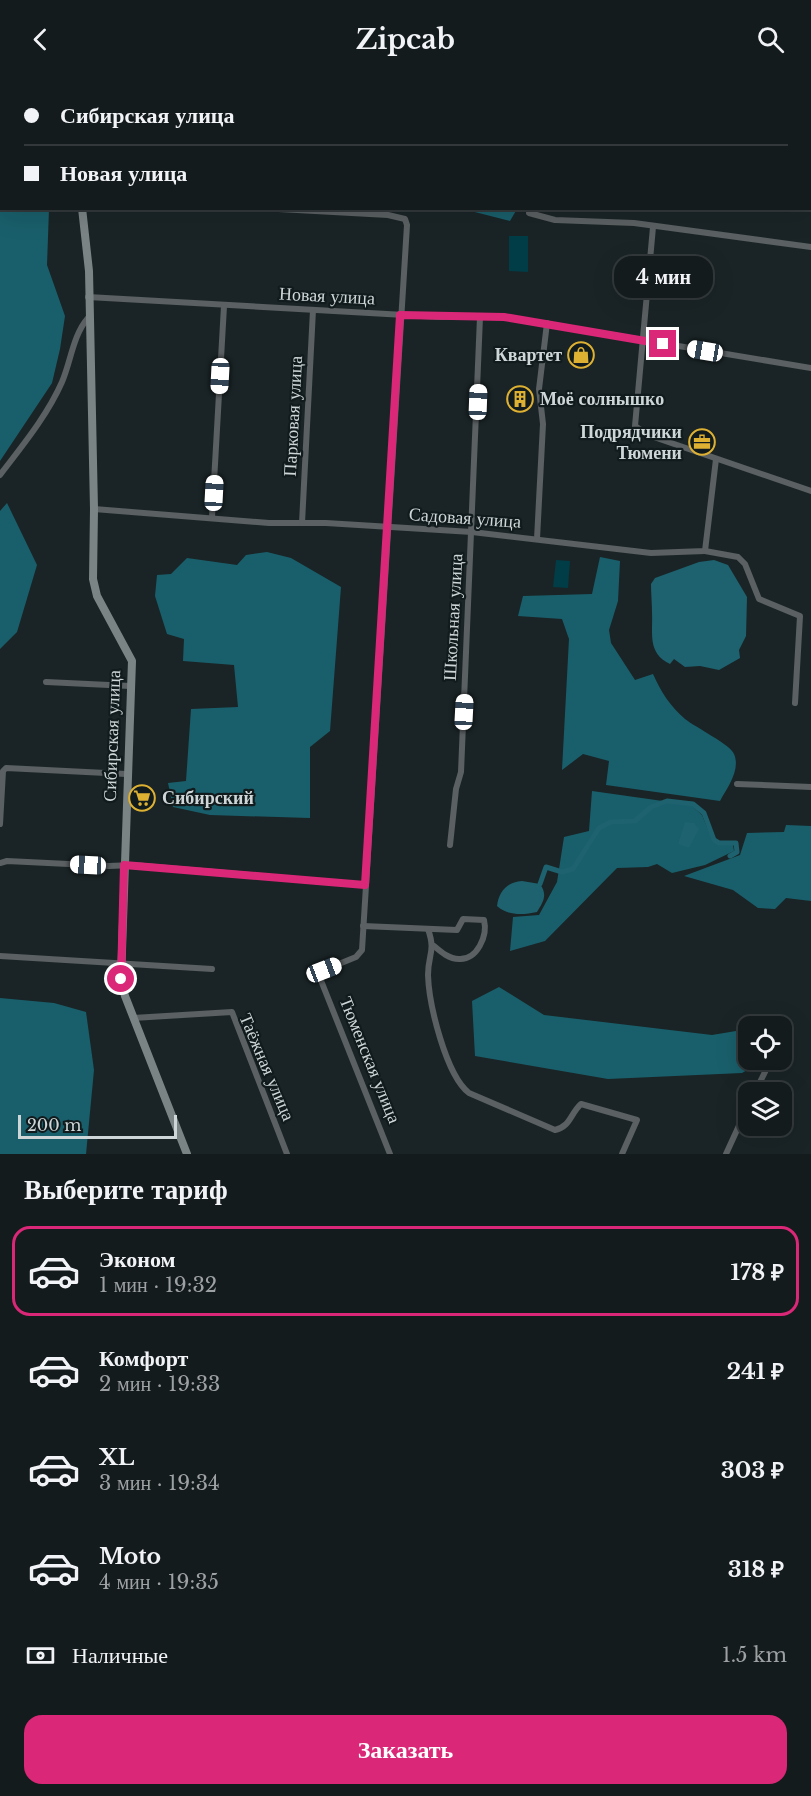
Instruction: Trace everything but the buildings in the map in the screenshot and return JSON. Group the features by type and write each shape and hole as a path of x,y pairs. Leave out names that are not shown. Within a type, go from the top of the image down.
{"street":[{"name":"Сибирская улица","path":"82,210 87,242 94,509 93,579 97,596 132,660 120,964 125,996 187,1154"},
{"path":"297,210 388,215 405,219 407,225 363,926 457,930 463,919 484,920 482,941 472,956 458,959 447,956 434,946"},
{"path":"529,213 555,220 634,223 811,248"},
{"path":"653,227 635,422 637,428 648,435 811,491"},
{"name":"Новая улица","path":"88,297 400,315 504,317 811,368"},
{"path":"213,517 224,306"},
{"name":"Парковая улица","path":"302,523 313,310"},
{"name":"Школьная улица","path":"450,845 456,789 461,772 480,317"},
{"path":"0,475 52,402 63,381 82,325 88,318"},
{"path":"537,538 543,424 539,389 547,323"},
{"path":"705,551 716,459"},
{"name":"Садовая улица","path":"94,509 213,517 269,524 302,523 472,532 651,552 705,551 738,557 744,564 759,599 800,616 795,703"},
{"path":"46,682 130,686"},
{"path":"0,824 3,771 6,768 126,774"},
{"path":"737,784 811,787"},
{"path":"0,863 7,861 124,865 365,885"},
{"name":"Тюменская улица","path":"363,926 360,954 324,970 320,978 390,1154"},
{"path":"428,929 434,946 428,975 434,1008 449,1065 460,1085 470,1093 555,1130 563,1128 570,1122 581,1104 638,1120 622,1154"},
{"path":"0,956 212,969"},
{"name":"Таёжная улица","path":"133,1018 232,1012 287,1154"},
{"path":"726,1154 738,1128"}],"shaded area":[{"path":"0,210 49,210 47,265 65,316 60,349 52,383 0,461"},
{"path":"467,210 516,210 510,221"},
{"path":"509,236 528,236 528,272 509,271"},
{"path":"7,503 37,565 17,632 0,649 0,511"},
{"path":"267,552 291,558 341,587 330,731 310,747 310,818 210,815 173,807 168,783 186,781 191,709 238,707 234,665 183,661 184,639 167,634 155,596 157,575 171,574 187,558 237,565 246,555"},
{"path":"600,557 620,561 618,601 609,630 611,643 635,680 653,674 666,698 680,714 734,754 736,766 720,801 606,785 609,761 583,754 562,770 569,639 562,619 518,616 523,596 592,594"},
{"path":"556,560 570,561 568,588 553,587"},
{"path":"714,560 728,565 747,597 746,636 739,650 740,658 719,670 700,666 685,667 674,659 670,664 654,648 651,584 655,578 699,562"},
{"path":"592,791 691,805 702,815 713,842 733,845 734,851 705,865 672,873 657,864 648,867 617,868 545,941 510,951 513,917 539,915 557,882 564,837 589,831"},
{"path":"685,822 694,823 699,829 689,848 678,844"},
{"path":"786,825 811,826 811,901 786,898 775,909 758,908 733,890 684,876 740,855 747,833 784,832"},
{"path":"522,881 540,884 544,892 544,898 537,912 516,914 506,912 497,906 500,896 508,885"},
{"path":"499,987 544,1015 712,1035 738,1031 738,1070 747,1070 742,1073 608,1079 475,1056 472,1001"},
{"path":"0,998 54,1003 86,1012 94,1070 86,1154 0,1154"}],"waterway":[{"path":"540,884 546,867 562,872 573,869 599,828 611,822 635,821 651,807 667,801 693,804 704,813 714,840 719,843 736,843 737,852 730,856"}],"place":[{"name":"Квартет","path":"581,355"},
{"name":"Моё солнышко","path":"520,399"},
{"name":"Подрядчики Тюмени","path":"702,442"},
{"name":"Сибирский","path":"142,798"}],"route":[{"path":"121,979 124,865 365,885 389,529 400,315 504,317 663,344"}]}
